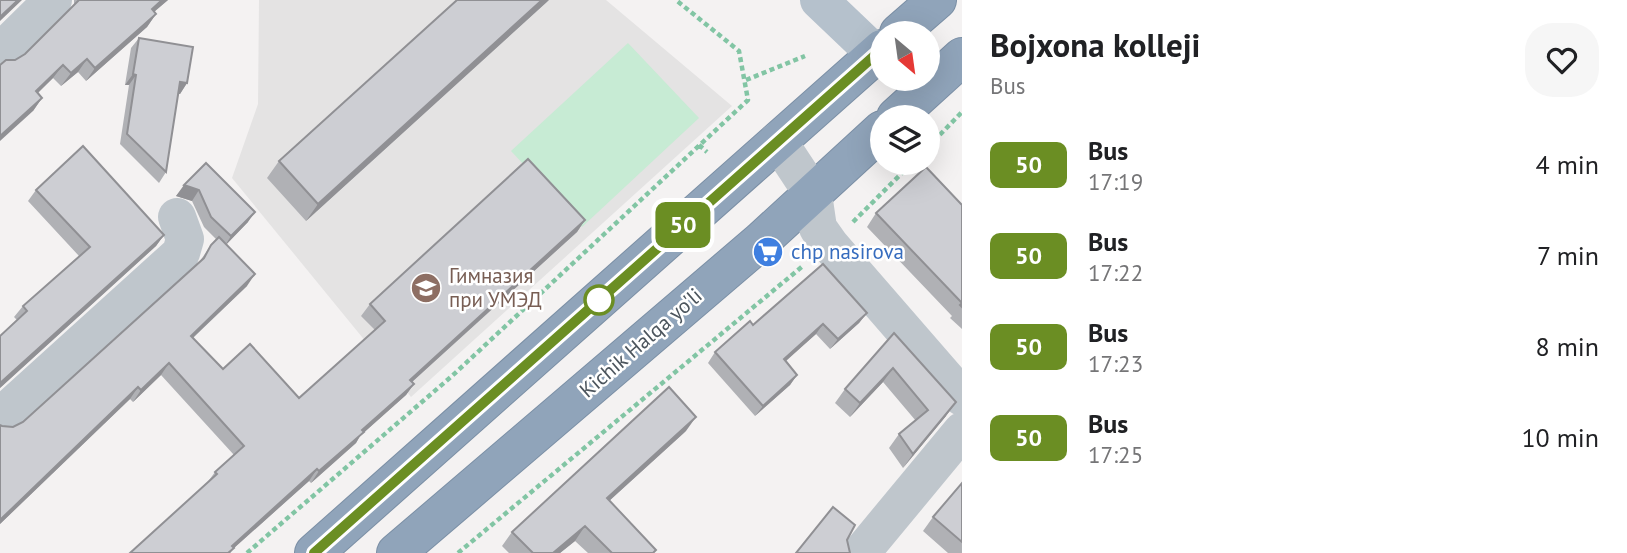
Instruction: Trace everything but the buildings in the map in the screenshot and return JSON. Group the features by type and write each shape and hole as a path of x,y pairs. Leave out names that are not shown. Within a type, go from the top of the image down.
{"highway":[{"path":"924,21 937,0"},
{"path":"940,61 962,57"},
{"path":"314,553 778,141 870,84"},
{"name":"Kichik Halqa yo'li","path":"403,551 813,194 870,141"}],"main road":[{"path":"819,0 870,48"}],"street":[{"path":"0,52 53,0"},
{"path":"778,141 813,194 818,228 830,245 962,397"},
{"path":"0,417 180,253 185,239 177,216"},
{"path":"861,553 962,431"}],"path":[{"path":"247,553 452,376 748,100 739,51 676,0"},
{"path":"746,80 805,56"},
{"path":"940,135 962,112"},
{"path":"699,145 707,152"},
{"path":"458,553 830,245 900,175"}],"shaded area":[{"name":"Гимназия при УМЭД","path":"259,0 606,0 732,106 411,397 232,178 258,104"}],"green space":[{"path":"628,43 699,118 582,227 511,151"}],"bus line":[{"name":"50","path":"314,553 870,60"}],"place":[{"name":"chp nasirova","path":"768,252"},
{"name":"Гимназия при УМЭД","path":"426,288"}]}
